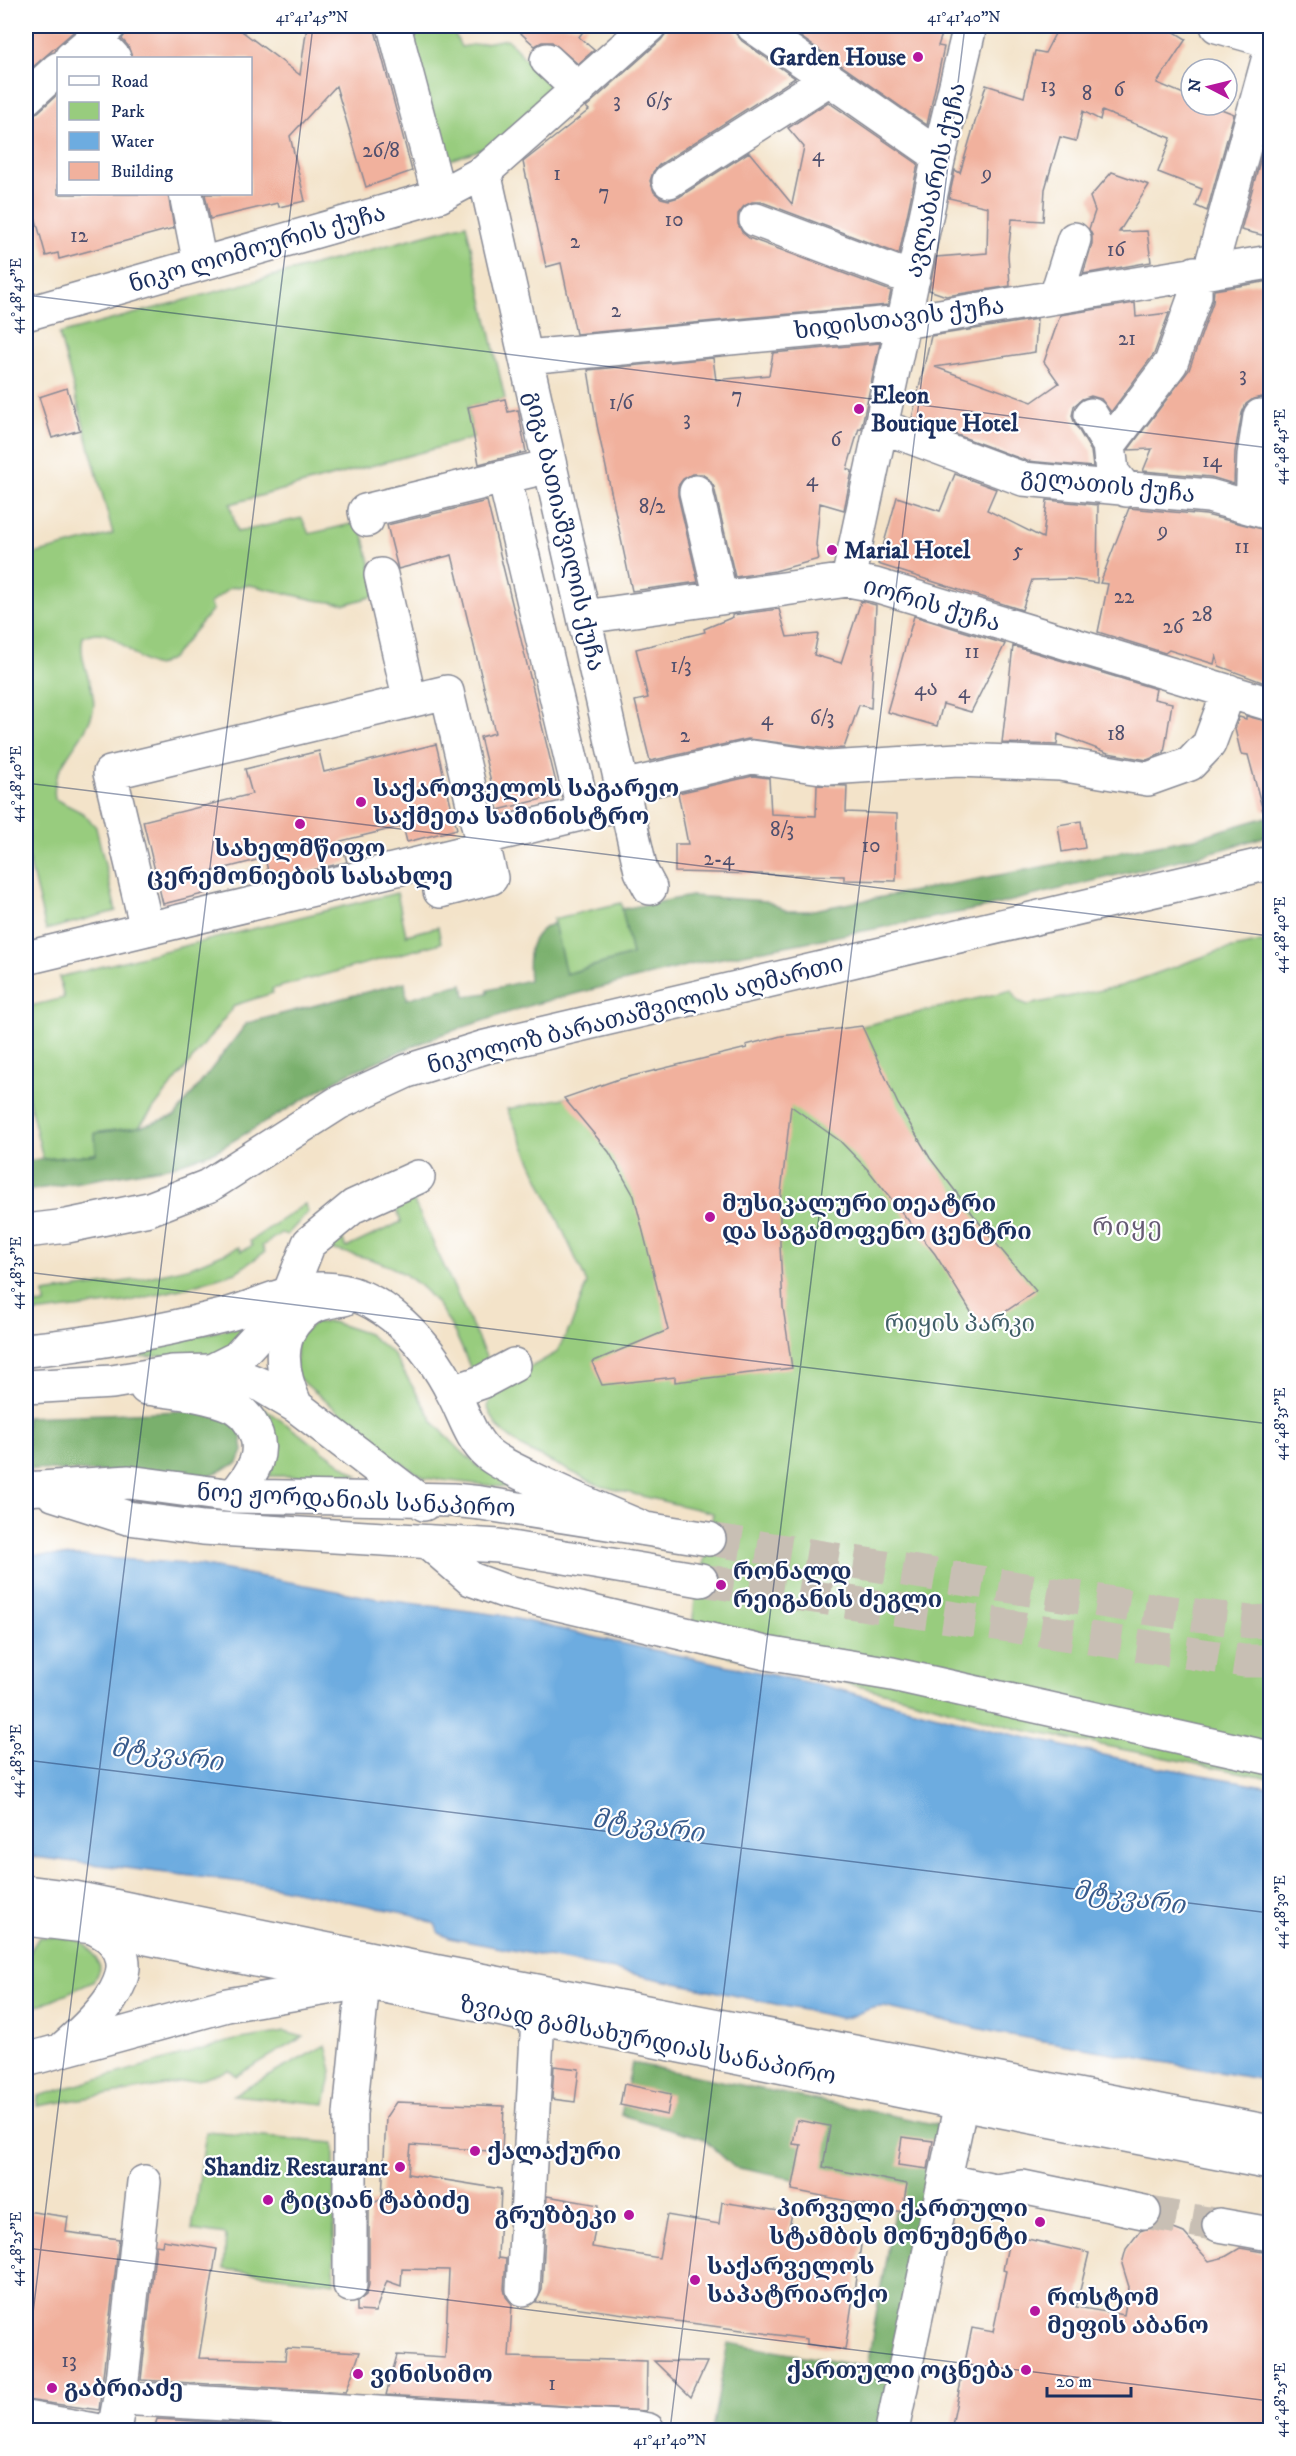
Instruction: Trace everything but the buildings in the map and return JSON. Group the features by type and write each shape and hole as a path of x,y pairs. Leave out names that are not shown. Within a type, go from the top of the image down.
{"main road":[{"path":"394,26 439,196"},
{"name":"ნიკო ლომოურის ქუჩა","path":"26,314 439,196 484,172 649,26"},
{"path":"753,26 939,156"},
{"name":"ავლაბარის ქუჩა","path":"848,580 939,156 970,26"},
{"path":"1217,26 1270,41"},
{"path":"73,57 106,40"},
{"path":"1110,446 1171,363 1203,272 1270,53"},
{"path":"547,60 579,90"},
{"path":"26,98 57,70"},
{"path":"669,181 829,78"},
{"name":"გიგა ბათიაშვილის ქუჩა","path":"484,172 641,871 650,888"},
{"path":"186,195 200,264"},
{"path":"756,220 913,279"},
{"path":"1056,297 1074,239"},
{"name":"ხიდისთავის ქუჩა","path":"526,357 903,322 1270,262"},
{"path":"1091,416 1110,446 1112,472 1126,490"},
{"path":"1260,416 1254,455 1261,510"},
{"name":"გელათის ქუჩა","path":"881,426 1023,479 1209,496 1261,510"},
{"path":"362,509 550,466"},
{"path":"504,477 584,813"},
{"path":"696,492 721,598"},
{"path":"381,575 410,701"},
{"name":"იორის ქუჩა","path":"584,617 848,580 875,585 1270,704"},
{"path":"26,958 147,929 290,907 351,892 418,882 482,843 584,813 624,795 752,757 828,768 958,760 1060,764 1148,779 1190,764 1209,744 1229,691"},
{"path":"147,929 110,773 447,692 482,843"},
{"name":"ნიკოლოზ ბარათაშვილის აღმართი","path":"26,1231 67,1226 148,1209 208,1186 338,1103 407,1071 485,1047 1270,863"},
{"path":"211,1371 237,1358 261,1332 289,1294 309,1243 354,1206 418,1176"},
{"path":"26,1350 100,1341 177,1326 223,1316 310,1289 326,1289 358,1296 380,1306 404,1326 429,1353 453,1392 477,1442 488,1454 563,1493 643,1527"},
{"path":"296,1406 286,1384 282,1360 285,1342 294,1324 308,1309 322,1303 358,1296"},
{"path":"453,1392 482,1382 514,1365"},
{"path":"26,1387 112,1382 172,1372 211,1371 237,1375 259,1384 296,1406 417,1500 463,1529 499,1546"},
{"path":"112,1382 207,1398 235,1407 246,1417 256,1430 260,1446 257,1464 249,1479 233,1496"},
{"name":"ნოე ჟორდანიას სანაპირო","path":"32,1489 129,1482 233,1496 481,1503 709,1539"},
{"name":"ნოე ჟორდანიას სანაპირო","path":"32,1489 128,1518 203,1528 499,1546 701,1580"},
{"path":"428,1542 471,1579 504,1591 766,1653 892,1674 1270,1758"},
{"name":"ზვიად გამსახურდიას სანაპირო","path":"26,1913 74,1898 260,1949 363,1982 1270,2163"},
{"name":"ზვიად გამსახურდიას სანაპირო","path":"26,1913 93,1927 260,1949 1270,2132"},
{"path":"62,2050 95,2021 118,1988 122,1972 122,1958 117,1945 111,1938 93,1927"},
{"path":"227,2005 250,1983 260,1949"},
{"path":"26,2060 227,2005 363,1982 350,2114 350,2285"},
{"path":"523,2289 538,2018"},
{"path":"892,2430 961,2103"},
{"path":"945,2180 995,2191 1022,2187 1144,2212"},
{"path":"114,2430 120,2398 144,2182"},
{"path":"1219,2225 1270,2234"},
{"path":"120,2398 482,2425 642,2429"},
{"path":"26,2418 95,2430"}],"green space":[{"path":"407,26 451,26 461,47 507,39 556,92 496,144 447,161"},
{"path":"466,224 505,399 468,407 474,438 230,504 237,532 302,518 309,534 360,522 378,595 346,604 315,600 250,585 230,588 209,604 213,609 172,658 157,666 147,663 112,637 94,633 83,637 83,656 93,694 93,711 83,733 57,776 55,799 83,813 96,827 116,911 46,930 26,848 26,556 113,534 59,334"},
{"path":"1270,816 1270,835 1224,849 983,908 702,962 531,1005 440,1035 347,1074 216,1151 173,1166 26,1191 26,1161 96,1154 95,1133 139,1127 175,1116 247,1023 405,982 407,999 463,984 465,996 488,993 488,990 529,980 529,954 534,940 538,933 554,923 566,974 632,955 622,909 691,896 766,901 787,911 808,911 1195,838"},
{"path":"397,893 406,935 438,927 441,943 272,989 273,993 235,1005 139,1127 95,1133 96,1154 43,1159 26,1089 26,1007 64,998 59,977"},
{"path":"621,903 632,955 565,974 553,919"},
{"name":"რიყის პარკი","path":"1261,942 1270,945 1270,1778 1018,1729 917,1700 690,1647 695,1599 713,1513 600,1486 523,1448 497,1427 487,1406 499,1385 556,1353 571,1326 587,1283 507,1109 564,1098 1012,990 1018,1001 1028,1005 1121,986 1219,951"},
{"path":"410,1193 490,1365 472,1372 448,1321 427,1292 414,1280 379,1262 325,1248 339,1229 346,1248 401,1222 391,1195"},
{"path":"305,1204 308,1212 287,1235 281,1233 262,1246 265,1252 236,1272 181,1289 125,1302 26,1314 26,1295 35,1294 36,1305 45,1304 44,1293 135,1280 191,1267 239,1247 241,1251 252,1246 250,1241"},
{"path":"332,1322 368,1334 393,1354 435,1424 461,1451 480,1468 529,1490 425,1478 396,1460 296,1376 296,1338 315,1323"},
{"path":"253,1324 249,1337 210,1356 89,1357"},
{"path":"240,1391 358,1476 269,1476 274,1451 272,1440 268,1430"},
{"path":"182,1411 213,1415 227,1420 240,1429 243,1451 238,1463 206,1477 26,1469 26,1417"},
{"path":"39,1937 77,1940 89,1948 100,1967 93,1982 26,2011 26,1958"},
{"path":"285,2032 303,2037 236,2076 229,2070 203,2079 37,2106 38,2096 235,2040"},
{"path":"326,2045 332,2071 325,2104 233,2095"},
{"path":"632,2063 939,2125 883,2430 712,2430 728,2343 867,2367 896,2200 734,2167 702,2138 621,2115"},
{"path":"206,2132 334,2143 334,2283 224,2269 226,2235 192,2230"}],"water":[{"name":"მტკვარი","path":"26,1555 80,1556 200,1565 379,1599 500,1615 615,1642 825,1686 1010,1734 1153,1766 1270,1787 1270,2081 999,2033 884,2007 870,2008 851,2017 841,2018 449,1938 439,1933 435,1924 414,1915 266,1885 26,1856"}],"tunnel":[{"path":"709,1539 1157,1610 1250,1622 1270,1621"},
{"path":"701,1580 1244,1661 1270,1661"},
{"path":"1144,2212 1219,2225"}],"place":[{"name":"Garden House","path":"918,57"},
{"name":"Eleon Boutique Hotel","path":"859,409"},
{"name":"Marial Hotel","path":"832,550"},
{"name":"საქართველოს საგარეო საქმეთა სამინისტრო","path":"361,802"},
{"name":"სახელმწიფო ცერემონიების სასახლე","path":"300,824"},
{"name":"მუსიკალური თეატრი და საგამოფენო ცენტრი","path":"710,1217"},
{"name":"რონალდ რეიგანის ძეგლი","path":"721,1585"},
{"name":"ქალაქური","path":"475,2151"},
{"name":"Shandiz Restaurant","path":"400,2167"},
{"name":"ტიციან ტაბიძე","path":"268,2200"},
{"name":"გრუზბეკი","path":"629,2215"},
{"name":"პირველი ქართული სტამბის მონუმენტი","path":"1040,2222"},
{"name":"საქარველოს საპატრიარქო","path":"695,2280"},
{"name":"როსტომ მეფის აბანო","path":"1035,2311"},
{"name":"ქართული ოცნება","path":"1026,2370"},
{"name":"ვინისიმო","path":"358,2374"},
{"name":"გაბრიაძე","path":"52,2388"}],"district":[{"name":"რიყე","path":"1128,1226"}]}
